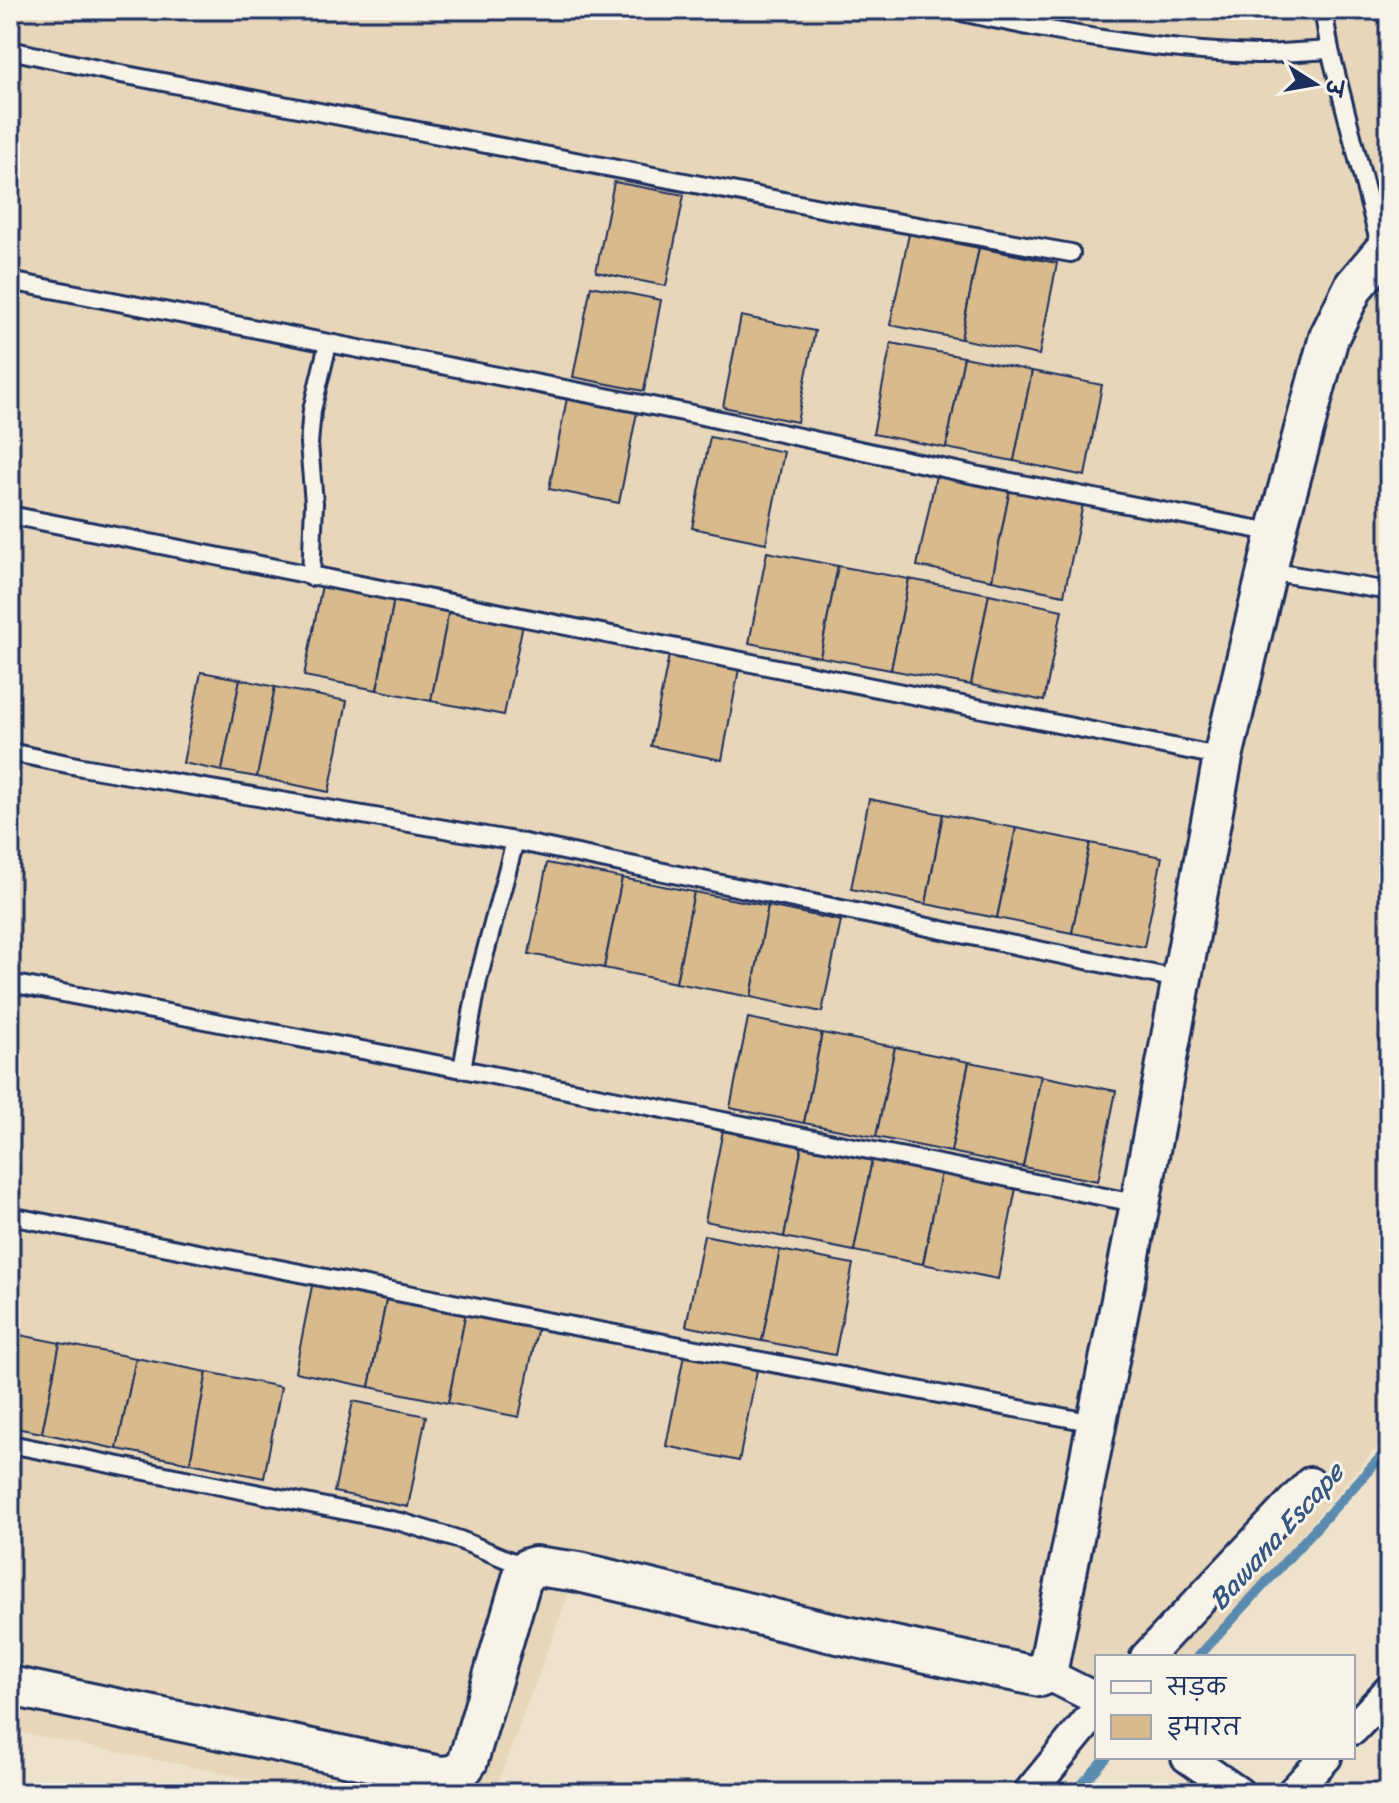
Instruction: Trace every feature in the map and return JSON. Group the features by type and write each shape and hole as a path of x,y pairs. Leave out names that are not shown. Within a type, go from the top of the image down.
{"street":[{"path":"1047,1674 1140,1204 1223,757 1276,533 1329,337 1354,286 1385,251"},
{"path":"1148,1655 1310,1483"},
{"path":"10,1686 441,1776 454,1775 468,1761 523,1575 528,1568 547,1567 833,1633 1040,1677 1047,1674 1095,1698"},
{"path":"1355,1727 1389,1691"},
{"path":"1029,1793 1095,1712"},
{"path":"1190,1759 1239,1793"},
{"path":"1292,1793 1324,1759"}],"lane":[{"path":"952,10 1117,40 1199,50 1259,54 1330,50"},
{"path":"1323,10 1330,50 1385,251"},
{"path":"10,50 867,217 1071,253"},
{"path":"10,281 688,413 975,475 1276,533"},
{"path":"311,577 314,503 310,433 312,410 328,344"},
{"path":"10,515 1223,757"},
{"path":"1268,571 1389,591"},
{"path":"10,752 515,841 1182,980"},
{"path":"462,1069 478,980 515,841"},
{"path":"10,983 1140,1204"},
{"path":"10,1216 519,1316 1095,1423"},
{"path":"10,1444 401,1522 460,1540 528,1568"}],"shaded area":[{"path":"10,10 1381,10 1389,39 1389,1433 1198,1655 1095,1655 1095,1679 576,1574 494,1793 321,1793 10,1730"}],"building":[{"path":"614,182 684,195 666,286 596,272"},
{"path":"909,234 979,248 961,339 890,325"},
{"path":"979,248 1057,263 1039,355 961,339"},
{"path":"591,286 661,300 644,391 573,377"},
{"path":"741,316 815,331 797,422 723,407"},
{"path":"891,343 964,357 946,448 873,434"},
{"path":"964,357 1032,371 1014,461 946,448"},
{"path":"1032,371 1102,385 1085,476 1014,461"},
{"path":"567,398 637,412 619,503 549,489"},
{"path":"710,437 784,452 766,543 692,528"},
{"path":"936,475 1010,489 992,580 917,566"},
{"path":"1010,489 1083,504 1064,595 992,580"},
{"path":"767,552 838,566 820,657 749,643"},
{"path":"838,566 909,579 891,670 820,657"},
{"path":"909,579 989,594 971,685 891,670"},
{"path":"322,585 394,599 377,690 304,676"},
{"path":"989,594 1062,610 1044,701 971,685"},
{"path":"394,599 449,610 431,701 377,690"},
{"path":"449,610 523,624 504,715 431,701"},
{"path":"669,655 739,669 722,760 651,746"},
{"path":"201,672 240,679 222,771 183,763"},
{"path":"240,679 275,687 257,777 222,771"},
{"path":"275,687 347,701 329,792 257,777"},
{"path":"869,799 943,814 926,904 851,889"},
{"path":"943,814 1016,828 997,918 926,904"},
{"path":"1016,828 1090,843 1072,933 997,918"},
{"path":"1090,843 1162,857 1144,947 1072,933"},
{"path":"547,863 622,878 604,968 529,954"},
{"path":"622,878 694,892 676,983 604,968"},
{"path":"694,892 768,906 751,997 676,983"},
{"path":"768,906 841,921 822,1012 751,997"},
{"path":"748,1018 822,1033 804,1123 730,1108"},
{"path":"822,1033 895,1047 876,1137 804,1123"},
{"path":"895,1047 969,1062 951,1152 876,1137"},
{"path":"969,1062 1041,1076 1023,1167 951,1152"},
{"path":"1041,1076 1116,1091 1098,1181 1023,1167"},
{"path":"723,1130 802,1146 784,1237 705,1221"},
{"path":"802,1146 872,1160 854,1251 784,1237"},
{"path":"872,1160 941,1173 923,1264 854,1251"},
{"path":"941,1173 1016,1188 998,1279 923,1264"},
{"path":"704,1235 780,1250 762,1341 686,1326"},
{"path":"780,1250 853,1264 835,1355 762,1341"},
{"path":"313,1281 387,1296 369,1387 295,1372"},
{"path":"387,1296 466,1312 448,1403 369,1387"},
{"path":"466,1312 538,1326 519,1417 448,1403"},
{"path":"10,1333 60,1343 42,1433 10,1427"},
{"path":"60,1343 136,1358 117,1449 42,1433"},
{"path":"684,1355 757,1370 739,1461 666,1446"},
{"path":"136,1358 207,1372 190,1463 117,1449"},
{"path":"207,1372 281,1387 264,1478 190,1463"},
{"path":"353,1401 426,1416 408,1507 334,1492"}],"waterway":[{"name":"Bawana Escape","path":"1200,1655 1389,1448"},
{"name":"Bawana Escape","path":"1074,1793 1105,1759"}]}
